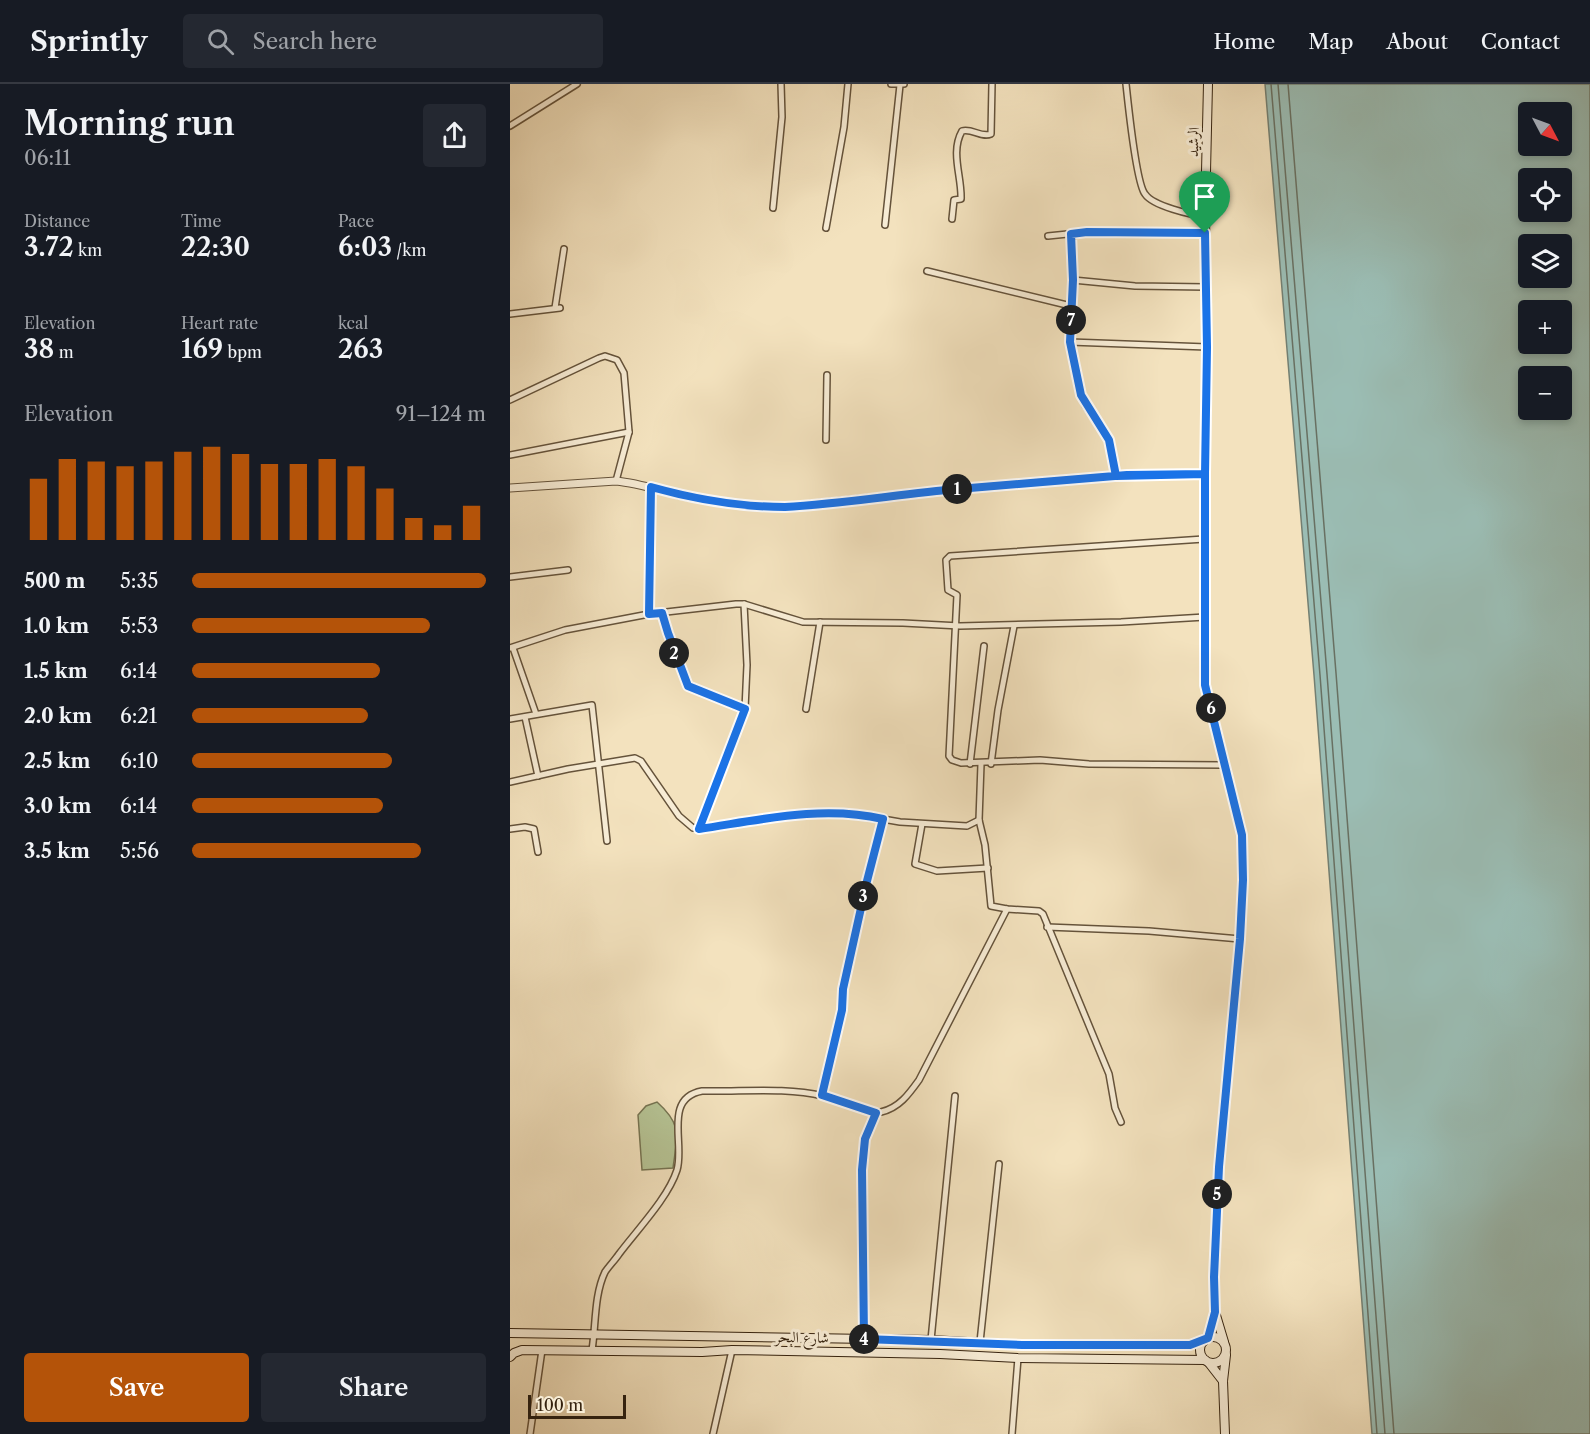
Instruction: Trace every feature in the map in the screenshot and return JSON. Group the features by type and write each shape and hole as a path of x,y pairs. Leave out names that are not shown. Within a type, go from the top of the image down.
{"main road":[{"name":"الرشيد","path":"1208,84 1205,216 1207,347 1204,539 1205,685 1242,835 1243,880 1240,939 1219,1167 1214,1277 1215,1312 1224,1342"},
{"name":"الرشيد","path":"1206,1340 1215,1312"},
{"name":"شارع البحر","path":"510,1333 931,1340 1022,1345 1190,1345 1206,1340"},
{"path":"1223,1381 1200,1349 1206,1340 1216,1337 1224,1342 1226,1354 1223,1381 1225,1434"},
{"name":"شارع البحر","path":"510,1357 522,1350 702,1352 732,1350 1207,1361"},
{"path":"1207,1361 1221,1361 1226,1354"}],"street":[{"path":"510,126 577,84"},
{"path":"773,208 782,117 781,84"},
{"path":"826,228 844,127 848,84"},
{"path":"885,225 902,85 891,84"},
{"path":"952,219 954,200 961,199 962,189 956,153 959,136 962,131 966,130 986,136 991,134 992,84"},
{"path":"1126,84 1142,190 1151,200 1205,216"},
{"path":"1048,236 1087,232 1205,233"},
{"path":"1071,234 1073,280 1070,342 1081,395 1109,440 1116,476"},
{"path":"510,314 557,308 564,249"},
{"path":"927,271 1071,306"},
{"path":"1073,280 1135,286 1206,287"},
{"path":"1070,342 1207,347"},
{"path":"510,400 599,358 612,357 620,363 624,373 629,432 616,481"},
{"path":"826,440 828,375"},
{"path":"510,455 629,432"},
{"path":"510,488 616,481 633,482 718,502 785,507 956,489 1116,476 1205,474"},
{"path":"649,614 651,487"},
{"path":"1204,539 950,556 946,560 946,584 948,590 957,595 949,756 952,760 970,764 1040,760 1089,764 1224,765"},
{"path":"510,577 568,570"},
{"path":"536,714 512,648 565,630 649,614 744,604 793,619 819,622 955,626 1014,626 1205,617"},
{"path":"699,829 745,709 747,665 744,604"},
{"path":"662,613 688,686 745,709"},
{"path":"806,709 819,622"},
{"path":"991,764 998,710 1014,626"},
{"path":"970,764 984,646"},
{"path":"510,720 592,705 607,841"},
{"path":"525,717 538,776"},
{"path":"510,782 599,763 638,758 684,822 693,828 798,814 854,814 922,824 967,826 979,820"},
{"path":"981,764 979,820 988,868 991,906 1039,911 1043,914 1109,1074 1115,1108 1121,1122"},
{"path":"822,1095 842,1010 843,989 883,819"},
{"path":"922,824 915,864 936,871 988,868"},
{"path":"510,829 525,827 534,829 538,852"},
{"path":"592,1350 597,1303 605,1273 660,1202 677,1170 680,1104 694,1093 702,1091 793,1092 822,1095 876,1113 892,1108 903,1101 919,1080 1007,909"},
{"path":"1047,927 1149,931 1240,939"},
{"path":"931,1340 955,1096"},
{"path":"864,1339 863,1161 865,1139 876,1113"},
{"path":"980,1342 999,1164"},
{"path":"530,1434 542,1350"},
{"path":"713,1434 732,1350"},
{"path":"1012,1434 1017,1358"}],"green space":[{"path":"657,1102 675,1125 677,1139 673,1168 642,1170 638,1115 646,1106"}],"water":[{"path":"1265,84 1590,84 1590,1434 1372,1434 1314,675"}],"route":[{"path":"1205,233 1110,234 1087,232 1071,234 1073,280 1070,342 1081,395 1085,405 1109,440 1116,476 1127,475 1197,475 1205,474 1205,685 1242,835 1243,880 1240,939 1219,1167 1214,1277 1215,1312 1208,1338 1190,1345 1022,1345 864,1339 862,1170 865,1139 876,1113 822,1095 842,1010 843,989 883,819 854,814 798,814 699,829 745,709 688,686 662,613 649,614 651,487 718,502 785,507 956,489 992,487 1065,480 1097,478 1127,475 1205,474 1207,347 1205,233"}]}
